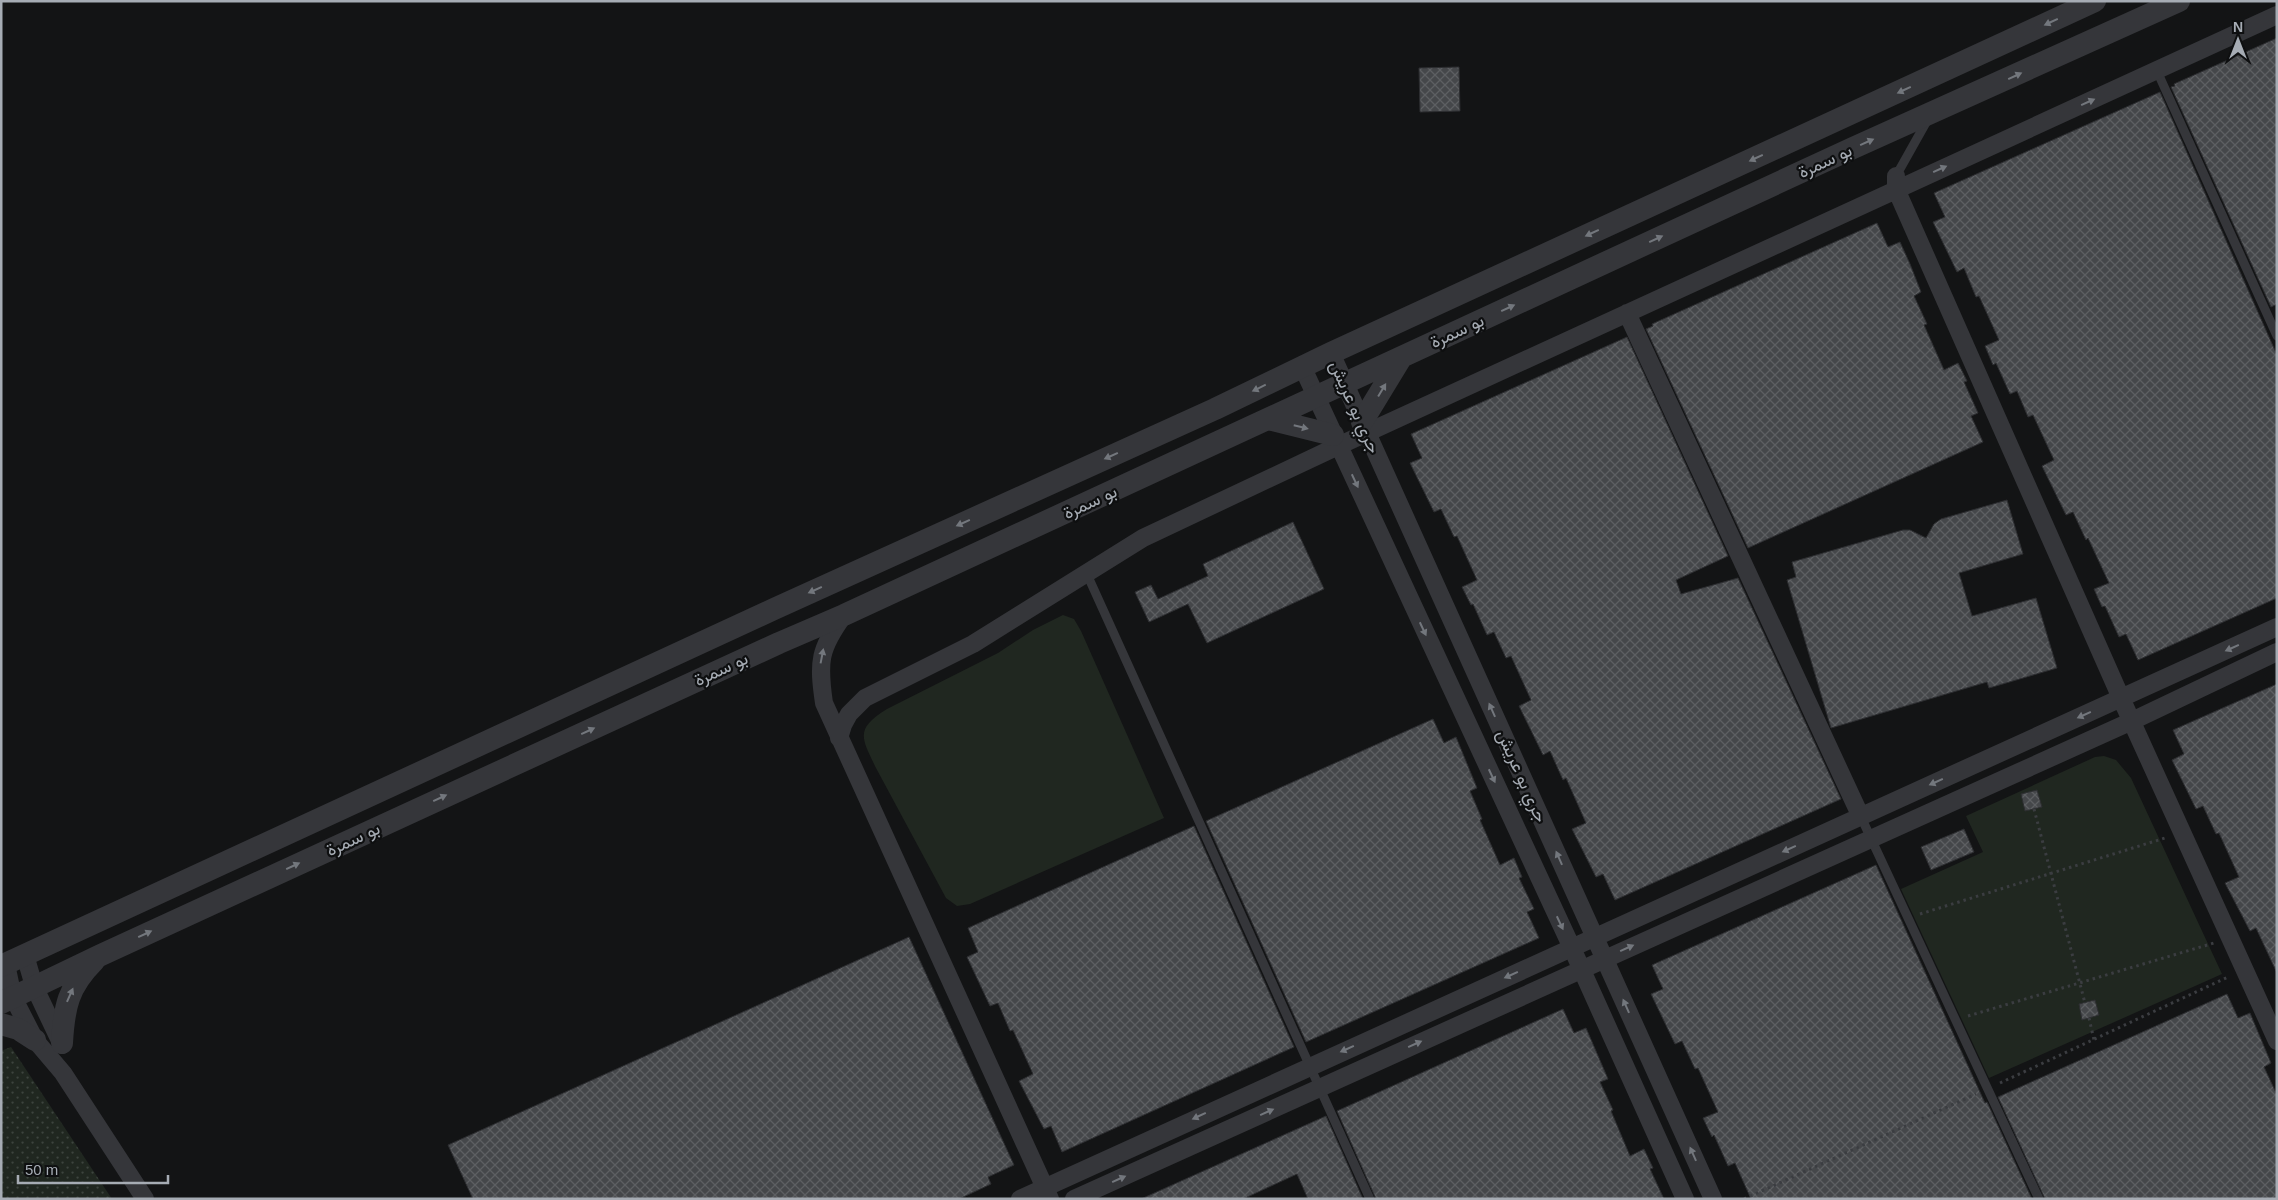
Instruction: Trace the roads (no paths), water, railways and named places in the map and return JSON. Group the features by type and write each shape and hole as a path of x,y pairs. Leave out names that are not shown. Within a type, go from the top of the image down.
{"street":[{"name":"بو سمرة","path":"11,961 756,617 1215,409 1302,366 2095,1"},
{"name":"بو سمرة","path":"7,1000 761,651 844,615 2179,1"},
{"path":"840,738 843,724 848,714 865,698 973,644 1086,572 1144,538 1336,441 1627,313 1896,182 2157,71 2277,15"},
{"path":"1896,182 2121,698 2277,1041"},
{"path":"1627,313 1861,816"},
{"name":"جري بو عريش","path":"1331,353 1713,1199"},
{"path":"1365,427 1401,358"},
{"name":"جري بو عريش","path":"1302,366 1572,948 1685,1199"},
{"path":"1268,419 1336,441"},
{"path":"844,615 830,635 822,652 820,673 824,703 1047,1193"},
{"path":"1020,1199 1047,1193 1308,1066 2277,628"},
{"path":"1074,1199 2132,721 2277,652"},
{"path":"63,1073 64,1012 69,995 81,974 101,955"},
{"path":"11,961 34,986 62,1043"},
{"path":"11,961 7,1000 35,1040 63,1073 145,1199"},
{"path":"1,1024 18,1029 35,1040"}],"lane":[{"path":"2157,71 2274,323 2277,336"},
{"path":"1896,182 1931,114"},
{"path":"1086,572 1308,1066 1370,1199"},
{"path":"1861,816 2039,1199"}]}
